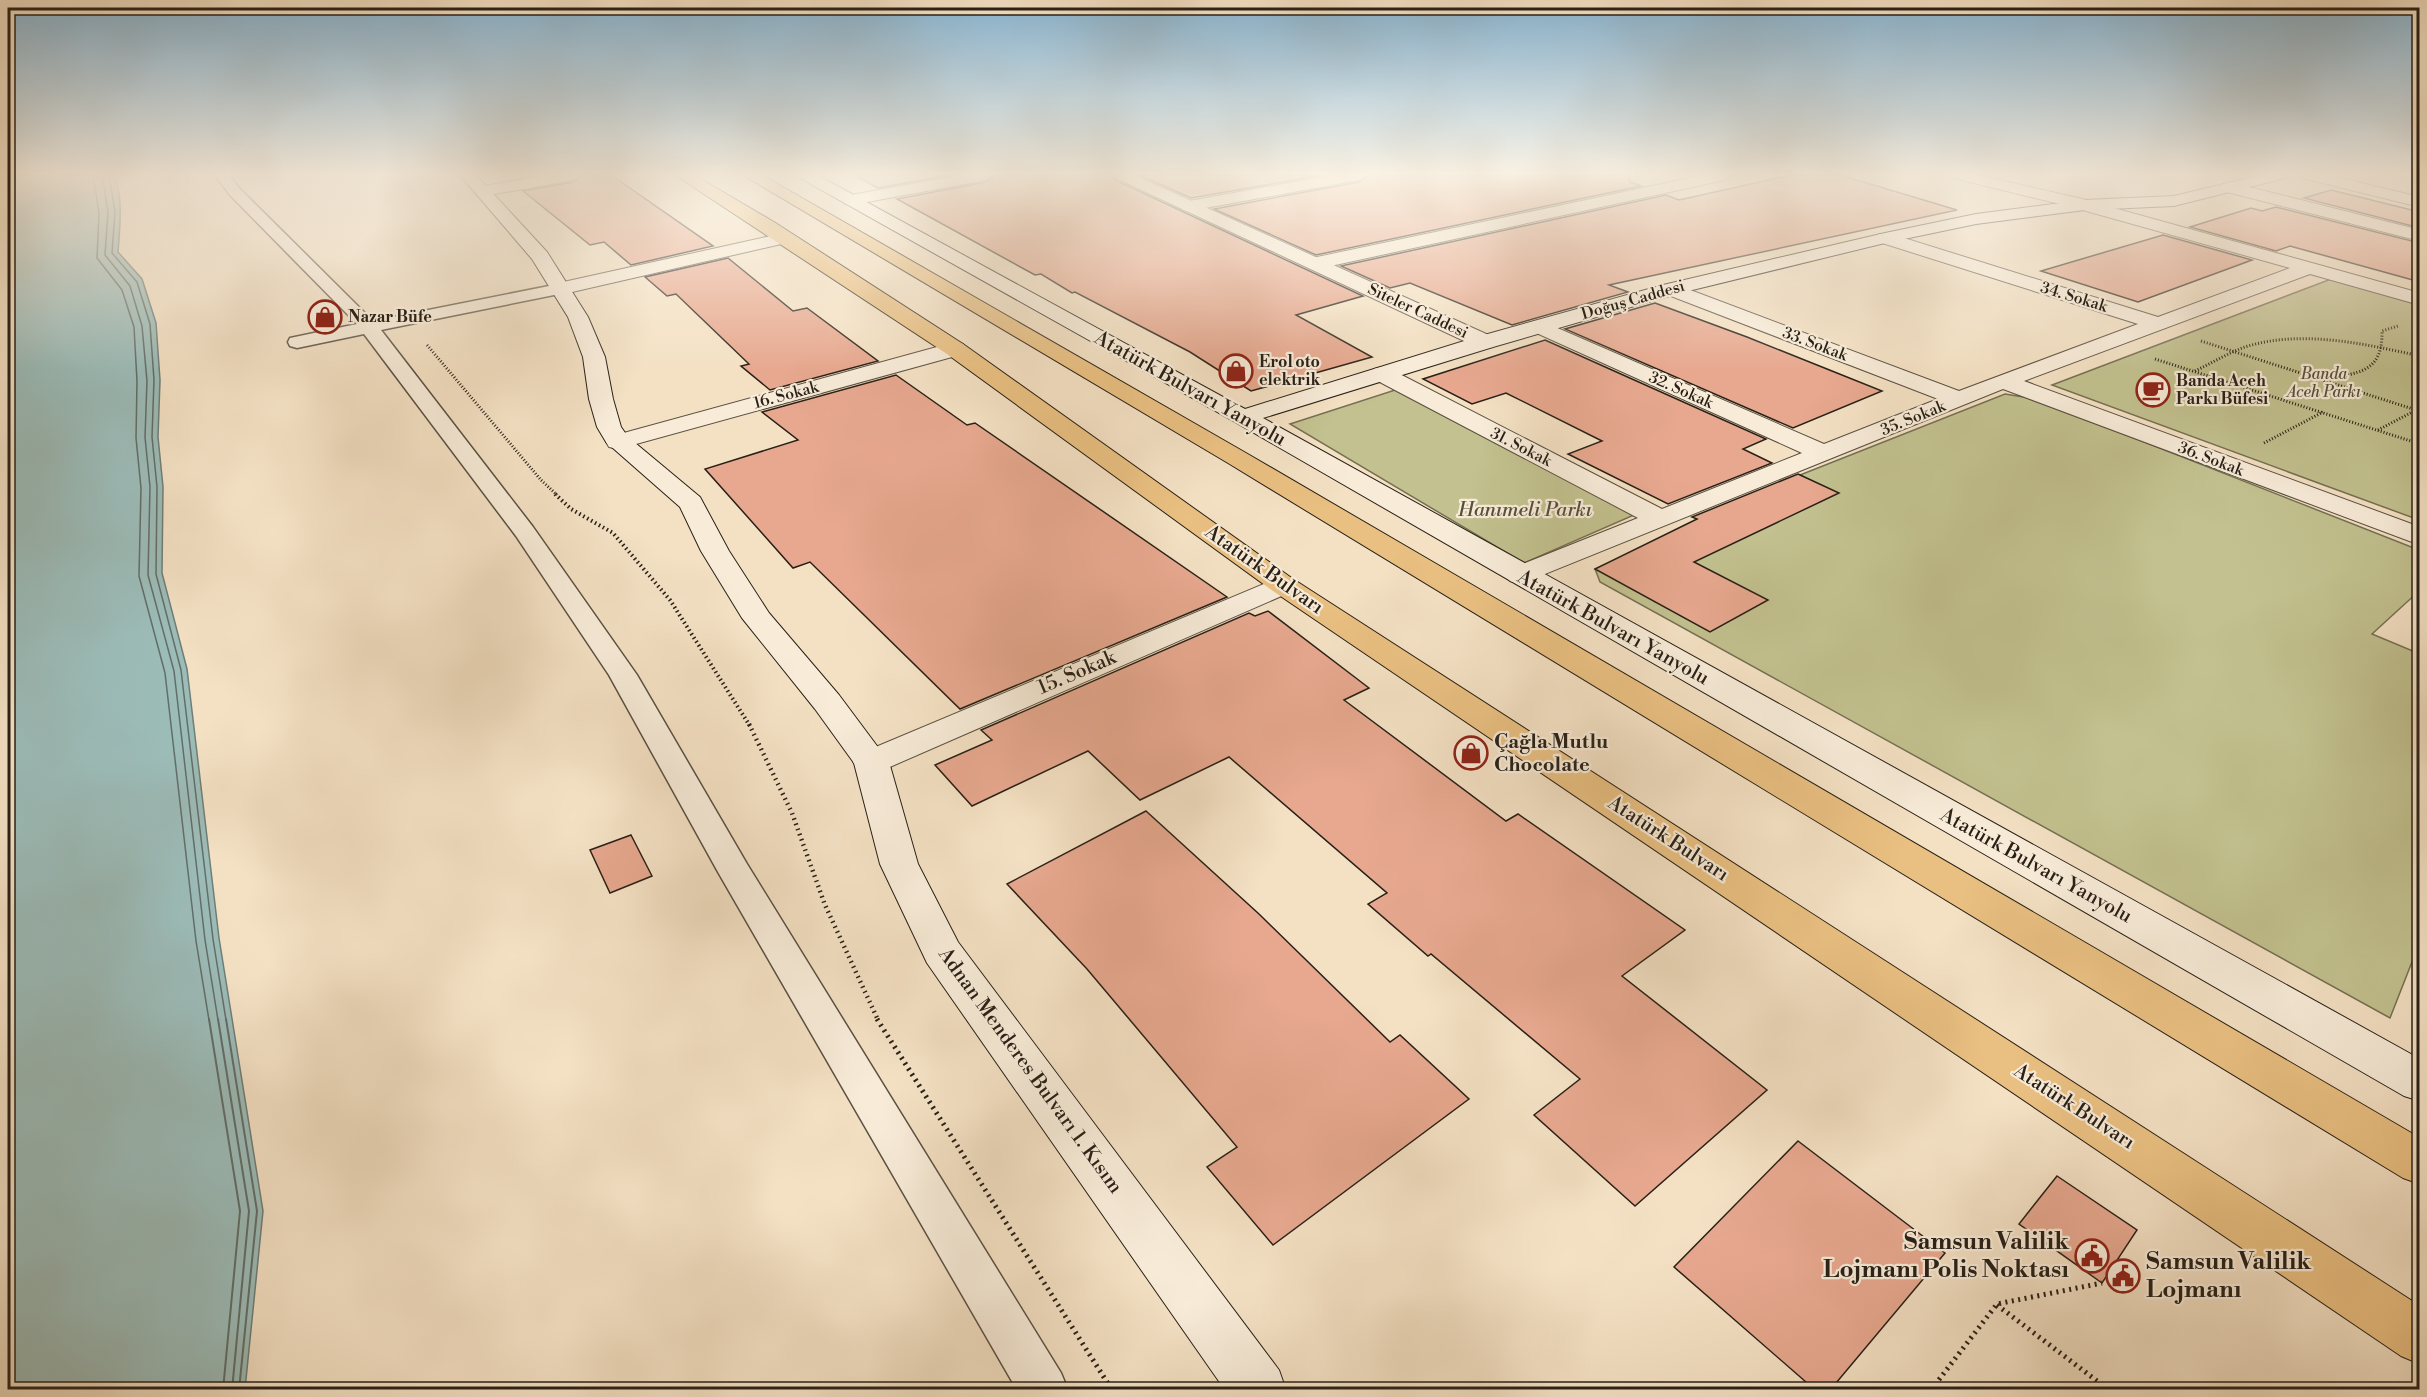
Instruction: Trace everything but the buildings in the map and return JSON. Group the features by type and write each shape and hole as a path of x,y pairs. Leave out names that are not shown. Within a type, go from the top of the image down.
{"highway":[{"name":"Atatürk Bulvarı","path":"787,240 955,349 1283,585 2420,1337"},
{"path":"863,240 1268,476 2420,1163"}],"street":[{"path":"283,240 369,327 412,381 525,532 623,675 741,882 1044,1389"},
{"name":"Adnan Menderes Bulvarı 1. Kısım","path":"526,240 540,256 578,317 594,357 601,399 609,427 618,441 691,503 715,551 757,618 827,702 871,762 899,864 942,952 1259,1389"},
{"path":"297,342 559,289 774,240"},
{"name":"Atatürk Bulvarı Yanyolu","path":"923,240 1243,417 2420,1082"},
{"name":"Siteler Caddesi","path":"1265,240 1485,342"},
{"path":"1317,263 1423,240"},
{"name":"Doğuş Caddesi","path":"1243,417 1485,342 1670,289 1877,240"},
{"name":"34. Sokak","path":"1893,240 2157,325"},
{"path":"2210,240 2420,299"},
{"name":"35. Sokak","path":"1520,575 2003,381 2308,268"},
{"name":"33. Sokak","path":"1670,289 1960,399"},
{"name":"32. Sokak","path":"1539,327 1824,453"},
{"name":"16. Sokak","path":"618,441 955,349"},
{"name":"31. Sokak","path":"1382,374 1661,519"},
{"name":"36. Sokak","path":"2003,381 2420,537"},
{"name":"15. Sokak","path":"871,762 1283,585"}],"path":[{"path":"405,321 541,480 572,508 613,533 670,600 757,736 792,813 825,905 874,1014 1112,1389"},
{"path":"2157,325 2418,409"},
{"path":"2322,379 2363,370 2372,363 2382,349 2382,331 2403,326"},
{"path":"2195,371 2248,346 2268,342 2299,340 2382,349 2420,356"},
{"path":"2103,343 2420,444"},
{"path":"2378,430 2418,409"},
{"path":"2223,464 2323,412"},
{"path":"1931,1389 1996,1304 2102,1283"},
{"path":"1996,1304 2109,1389"}],"green space":[{"name":"Banda Aceh Parkı","path":"2331,279 2419,305 2419,520 2052,385"},
{"name":"Hanımeli Parkı","path":"1395,390 1634,515 1524,563 1290,424"},
{"path":"2005,394 2035,399 2419,550 2419,591 2372,634 2420,654 2419,944 2390,1018 1600,582 1595,569 1800,475"}],"water":[{"path":"8,240 119,240 118,252 142,279 156,323 160,380 158,437 163,487 162,573 187,669 219,938 263,1211 245,1389 8,1389"}],"place":[{"name":"Nazar Büfe","path":"325,317"},
{"name":"Erol oto elektrik","path":"1236,371"},
{"name":"Banda Aceh Parkı Büfesi","path":"2153,390"},
{"name":"Çağla Mutlu Chocolate","path":"1471,753"},
{"name":"Samsun Valilik Lojmanı Polis Noktası","path":"2092,1256"},
{"name":"Samsun Valilik Lojmanı","path":"2123,1276"}]}
